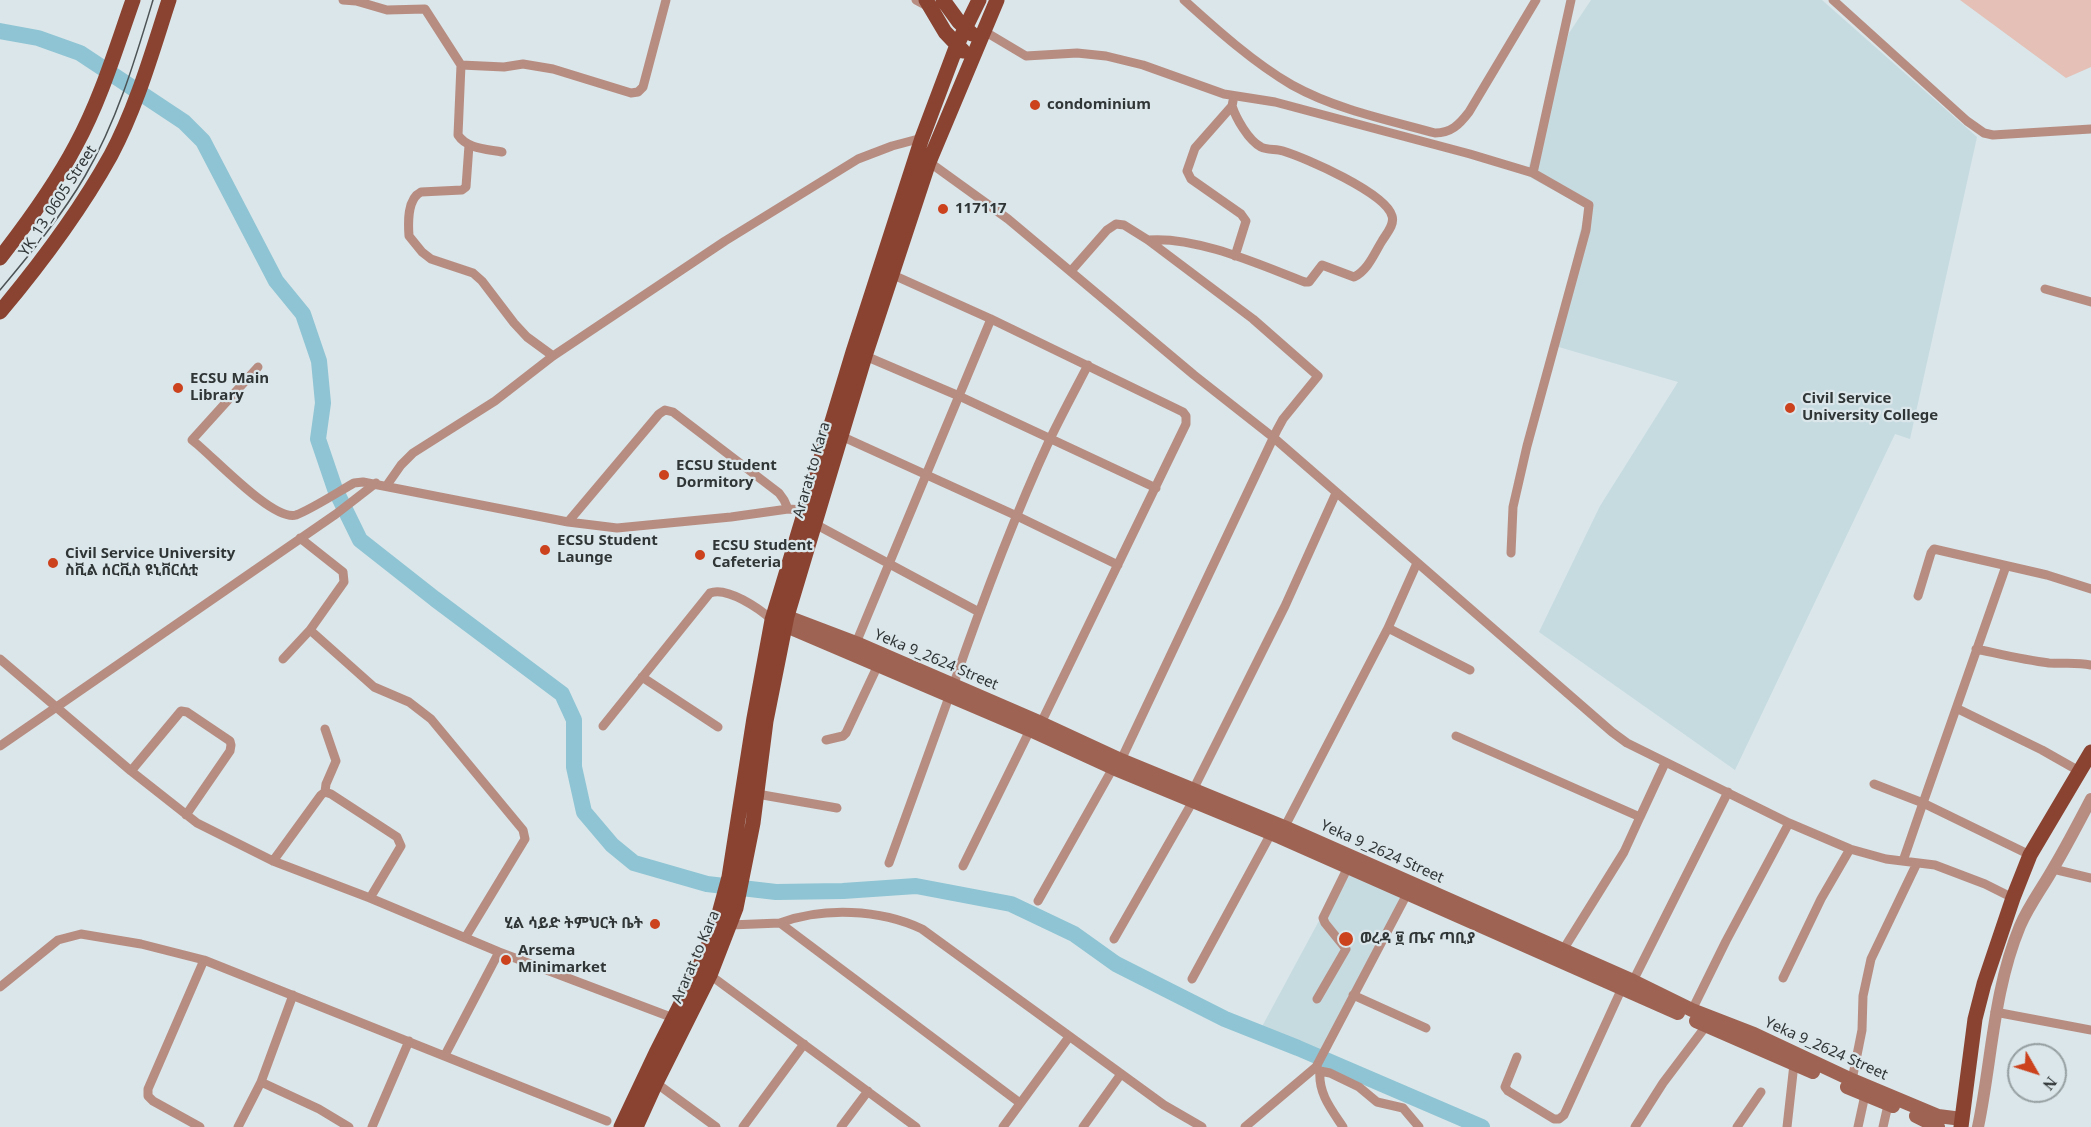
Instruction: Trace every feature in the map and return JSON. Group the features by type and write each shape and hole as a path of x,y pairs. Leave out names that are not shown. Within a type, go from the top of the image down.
{"main road":[{"name":"YK_13_0605 Street","path":"0,258 28,222 77,143 101,88 133,0"},
{"name":"YK_13_0605 Street","path":"0,312 37,268 75,215 111,154 135,103 169,0"},
{"name":"Ararat to Kara","path":"776,617 815,524 841,436 859,354 922,138 957,45 967,29 979,0"},
{"name":"Ararat to Kara","path":"614,1124 656,1053 710,975 724,931 735,879 776,617 804,510 859,354 891,274 929,162 997,0"},
{"path":"928,2 981,36"},
{"path":"928,2 945,32 971,60"},
{"name":"Yeka 9_2624 Street","path":"776,617 821,635 878,665 951,691 1036,726 1117,764 1563,950 1706,1026 1888,1105 1919,1123 1962,1123"},
{"name":"Yeka 9_2624 Street","path":"821,635 856,643 951,691"},
{"name":"Ararat to Kara","path":"735,879 756,794 760,719"},
{"path":"1962,1123 1975,1019 2013,898 2030,855 2091,752"},
{"name":"Yeka 9_2624 Street","path":"1278,830 1348,867 1407,894 1754,1035 1852,1080 1937,1123"},
{"name":"Ararat to Kara","path":"636,1127 680,1021 724,931"}],"street":[{"path":"343,0 356,1 387,10 425,5 461,65 458,135 461,141 502,152"},
{"path":"461,65 504,67 523,64 553,69 621,90 638,92 643,87 666,0"},
{"path":"1184,0 1273,73 1293,86 1375,117 1435,133 1445,133 1457,126 1469,112 1532,1"},
{"path":"1533,173 1571,0"},
{"path":"1833,0 1967,121 1984,133 2016,134 2091,129"},
{"path":"981,36 1026,56 1077,53 1106,56 1143,65 1233,101 1275,102 1349,121 1533,173 1588,206 1586,230 1527,446 1513,507 1511,553"},
{"path":"1233,101 1195,148 1186,171 1191,179 1240,214 1246,221 1235,256"},
{"path":"1148,240 1163,239 1184,242 1235,256 1309,282 1322,265 1354,277 1361,273 1392,225 1393,218 1390,212 1373,196 1329,170 1281,150 1262,148 1247,132 1233,101"},
{"path":"387,485 413,453 495,401 553,356 725,241 858,159 922,138"},
{"path":"469,145 466,187 462,190 421,192 416,195 411,201 409,236 431,260 473,273 482,281 526,337 553,356"},
{"path":"929,162 1008,219 1194,375 1274,438 1611,732 1627,743 1789,823 1850,849 1886,859 1935,865 1985,884 2013,898"},
{"path":"1038,901 1117,764 1283,419 1317,378 1317,373 1253,319 1148,240 1124,225 1116,224 1107,230 1071,271"},
{"path":"891,274 1088,365 1183,412 1186,416 1186,424 1118,565 963,866"},
{"path":"2045,289 2091,303"},
{"path":"856,643 991,319"},
{"path":"859,354 959,396 1156,488"},
{"path":"889,863 979,612 1017,516 1051,438 1088,365"},
{"path":"258,367 192,440 245,488 281,514 296,515 354,483 387,485 568,522 629,528 731,517 788,508 804,510"},
{"path":"568,522 659,414 665,410 673,412 760,477 779,493 788,508"},
{"path":"841,436 1118,565"},
{"path":"0,746 358,499 376,483"},
{"path":"1114,939 1193,796 1285,606 1336,493"},
{"path":"815,524 979,612"},
{"path":"283,659 310,630 345,582 344,572 300,538"},
{"path":"1918,596 1934,549 2047,575 2091,589"},
{"path":"1192,979 1278,830 1388,628 1418,563"},
{"path":"1903,861 2006,566"},
{"path":"603,726 710,593 717,590 750,603 776,617"},
{"path":"1388,628 1470,670"},
{"path":"310,630 374,687 409,702 431,719 523,830 525,839 465,938"},
{"path":"1976,649 2057,664 2079,662 2091,665"},
{"path":"0,659 131,771 197,823 273,861 370,898 499,952 680,1021"},
{"path":"826,740 843,736 846,733 878,665"},
{"path":"642,677 718,728"},
{"path":"1958,708 2079,771"},
{"path":"131,771 181,711 187,712 230,741 230,751 186,815"},
{"path":"273,861 325,792 326,784 336,762 325,729"},
{"path":"1456,736 1640,817"},
{"path":"1563,950 1624,852 1665,763"},
{"path":"1874,784 1923,803 2030,855"},
{"path":"325,792 332,794 400,841 401,846 370,898"},
{"path":"1517,1057 1505,1087 1554,1119 1559,1119 1564,1115 1627,985 1728,792"},
{"path":"756,794 837,808"},
{"path":"1978,1127 1987,1083 1995,1012 2005,968 2031,903 2054,869 2091,799"},
{"path":"1692,1011 1725,941 1789,823"},
{"path":"1784,978 1821,899 1850,849"},
{"path":"1852,1080 1862,1030 1863,996 1871,959 1917,863"},
{"path":"1317,999 1346,949 1323,918 1348,867"},
{"path":"2054,869 2091,878"},
{"path":"1343,1127 1321,1092 1319,1066 1353,995 1407,894"},
{"path":"724,931 822,914 862,913 892,918 915,926 927,932 1164,1105 1198,1126"},
{"path":"780,923 1020,1103"},
{"path":"0,987 58,940 81,934 141,944 204,960 614,1124"},
{"path":"446,1055 499,952"},
{"path":"200,1127 153,1101 148,1096 148,1089 204,960"},
{"path":"710,975 916,1127"},
{"path":"238,1127 261,1082 293,995"},
{"path":"1353,995 1425,1028"},
{"path":"1995,1012 2091,1030"},
{"path":"1635,1127 1706,1026"},
{"path":"1004,1127 1069,1037"},
{"path":"372,1127 409,1041"},
{"path":"743,1127 804,1044"},
{"path":"1787,1127 1794,1064"},
{"path":"1245,1127 1319,1066"},
{"path":"1319,1066 1352,1083 1377,1102 1403,1108 1419,1127"},
{"path":"1083,1127 1121,1074"},
{"path":"261,1082 319,1109 349,1127"},
{"path":"656,1083 716,1127"},
{"path":"841,1127 868,1091"},
{"path":"1737,1127 1761,1092"},
{"path":"1858,1127 1865,1095"},
{"path":"1883,1127 1888,1105"}],"shaded area":[{"name":"Civil Service University College","path":"1591,0 1822,0 1977,137 1910,439 1895,434 1735,770 1539,632 1600,506 1678,382 1552,345 1586,208 1526,175 1569,33"},
{"path":"1960,0 2091,0 2091,67 2066,78"},
{"name":"ወረዳ ፱ ጤና ጣቢያ","path":"1348,867 1407,894 1320,1060 1258,1034"}],"waterway":[{"path":"0,31 38,38 80,53 184,122 203,141 276,281 303,314 319,361 323,403 318,439 335,489 360,540 562,694 574,720 574,767 584,812 612,845 634,863 707,884 776,892 843,891 916,886 1011,904 1074,934 1116,964 1225,1019 1482,1127"}],"tram line":[{"path":"0,290 55,221 85,176 107,134 153,0"}],"place":[{"name":"condominium","path":"1035,105"},
{"name":"117117","path":"943,209"},
{"name":"ECSU Main Library","path":"178,388"},
{"name":"Civil Service University College","path":"1790,408"},
{"name":"ECSU Student Dormitory","path":"664,475"},
{"name":"ECSU Student Launge","path":"545,550"},
{"name":"ECSU Student Cafeteria","path":"700,555"},
{"name":"Civil Service University ስቪል ሰርቪስ ዩኒቨርሲቲ","path":"53,563"},
{"name":"ሂል ሳይድ ትምህርት ቤት","path":"655,924"},
{"name":"ወረዳ ፱ ጤና ጣቢያ","path":"1346,939"},
{"name":"Arsema Minimarket","path":"506,960"}]}
